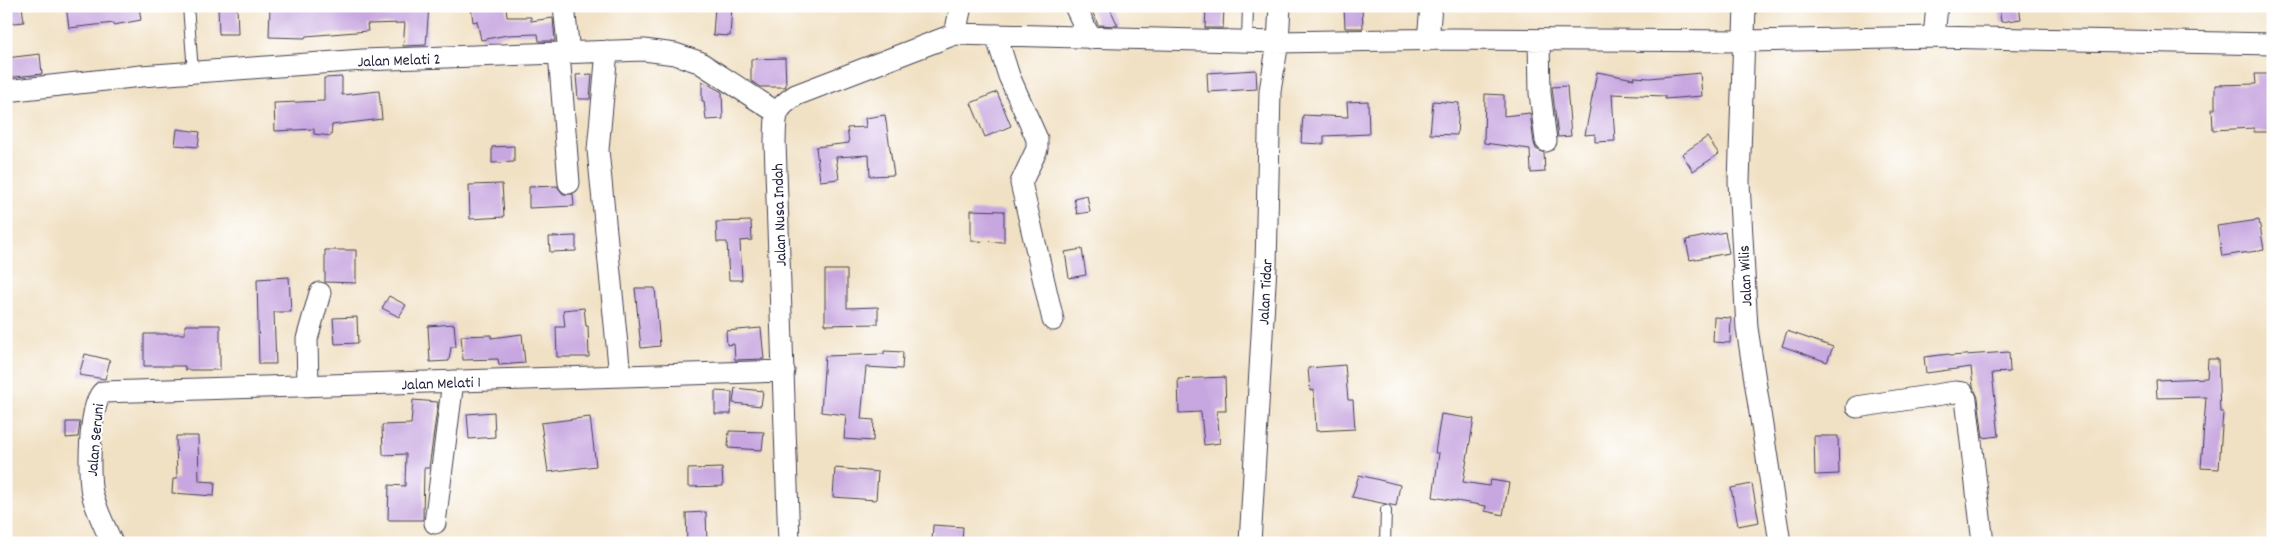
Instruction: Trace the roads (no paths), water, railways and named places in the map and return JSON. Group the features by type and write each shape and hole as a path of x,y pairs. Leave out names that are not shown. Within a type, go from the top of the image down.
{"street":[{"path":"564,6 569,183"},
{"path":"956,34 960,6"},
{"path":"1075,6 1090,38"},
{"name":"Jalan Tidar","path":"1250,543 1266,266 1270,91 1278,42 1280,6"},
{"path":"1428,40 1431,6"},
{"name":"Jalan Wilis","path":"1745,6 1739,182 1747,328 1780,543"},
{"path":"1934,37 1937,6"},
{"path":"776,112 781,104 796,95 956,34 1278,42 1428,40 1745,41 1934,37 2273,44"},
{"path":"996,35 1009,76 1037,139 1037,149 1021,183 1053,320"},
{"path":"1539,40 1540,93 1546,141"},
{"name":"Jalan Melati 2","path":"6,92 193,72 363,60 644,50 676,54 699,62 776,112"},
{"path":"607,51 598,150 620,376"},
{"name":"Jalan Nusa Indah","path":"776,112 774,142 789,543"},
{"path":"308,386 307,339 320,293"},
{"name":"Jalan Melati 1","path":"99,394 107,391 453,382 784,370"},
{"path":"435,523 453,382"},
{"path":"1857,407 1955,392 1965,395 1983,543"},
{"name":"Jalan Seruni","path":"99,394 96,400 90,458 90,481 92,494 112,543"}],"lane":[{"path":"188,6 193,72"},
{"path":"1247,41 1248,6"},
{"path":"1385,543 1386,510"}]}
